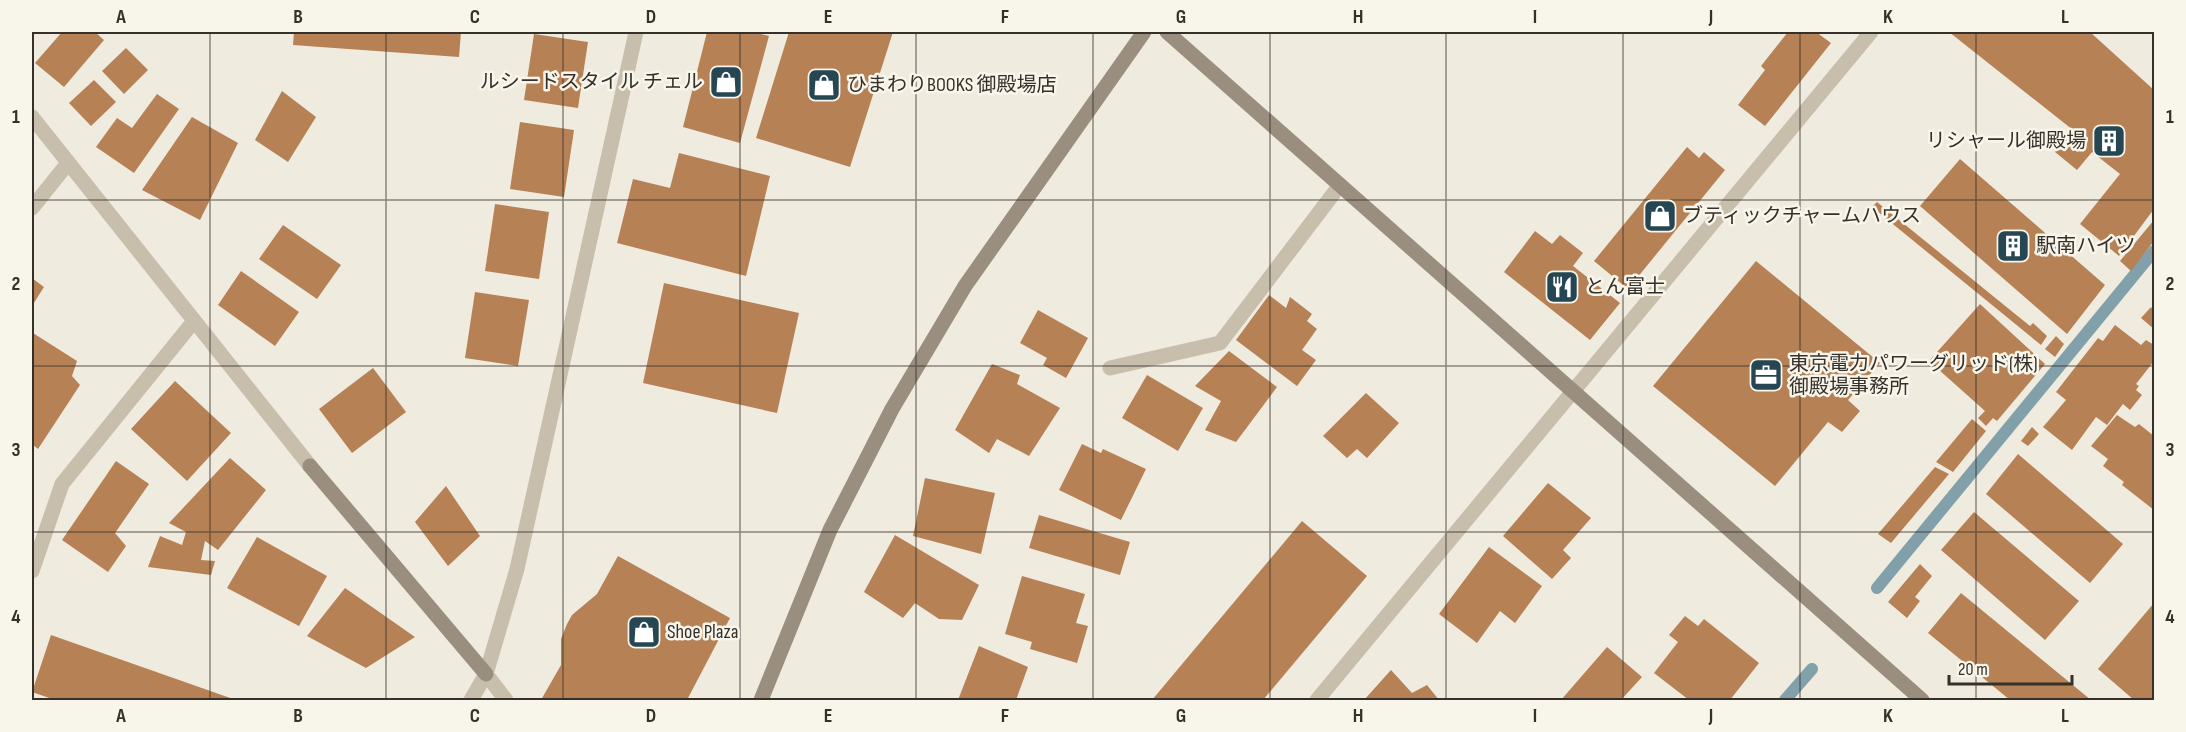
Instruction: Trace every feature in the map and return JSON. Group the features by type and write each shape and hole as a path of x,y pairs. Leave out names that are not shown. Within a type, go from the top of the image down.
{"street":[{"path":"471,700 486,675 517,569 636,32"},
{"path":"761,700 830,530 892,409 965,286 1144,32"},
{"path":"1167,32 1922,700"},
{"path":"1317,700 1872,32"},
{"path":"32,117 310,466 506,700"},
{"path":"32,208 68,163"},
{"path":"1110,368 1220,343 1340,185"},
{"path":"32,571 62,484 194,321"}],"building":[{"path":"62,32 95,32 104,40 64,87 35,63"},
{"path":"294,32 461,32 459,57 293,45"},
{"name":"ルシードスタイル チェル","path":"707,32 752,32 769,36 740,143 683,127"},
{"name":"ひまわりBOOKS 御殿場店","path":"789,32 893,32 850,167 756,138"},
{"path":"1788,32 1816,32 1831,43 1765,126 1738,105 1765,70 1761,66"},
{"name":"リシャール御殿場","path":"1949,32 2090,32 2154,90 2154,209 2119,256 2080,224 2120,174 2092,152 2077,170 2055,152 2073,130"},
{"path":"534,34 588,42 578,108 524,100"},
{"path":"126,48 148,70 124,94 102,71"},
{"path":"94,80 116,102 91,126 69,103"},
{"path":"282,91 316,117 288,162 255,140"},
{"path":"157,94 179,109 134,173 96,147 117,118 132,128"},
{"path":"192,117 238,143 200,220 142,190"},
{"path":"520,122 574,130 564,197 510,189"},
{"name":"ブティックチャームハウス","path":"1687,147 1699,158 1704,152 1725,170 1628,289 1594,261"},
{"path":"679,153 770,176 746,276 617,243 633,179 670,188"},
{"name":"駅南ハイツ","path":"1960,159 2105,285 2067,334 1920,206"},
{"path":"1877,202 2030,326 2033,323 2047,336 2041,345 1872,207"},
{"path":"495,204 549,212 539,279 485,271"},
{"path":"2154,220 2154,241 2131,271 2120,261"},
{"path":"283,225 341,265 317,299 259,259"},
{"name":"とん富士","path":"1535,231 1552,244 1560,235 1583,253 1573,266 1620,303 1590,340 1504,272"},
{"name":"東京電力パワーグリッド(株) 御殿場事務所","path":"1756,261 1880,363 1848,400 1860,411 1842,432 1828,422 1775,486 1653,386"},
{"path":"241,271 299,312 275,346 218,305"},
{"path":"32,278 44,287 32,306"},
{"path":"664,283 799,313 777,413 643,383"},
{"path":"475,292 529,300 518,366 465,358"},
{"path":"1269,295 1286,308 1290,297 1312,314 1307,321 1317,329 1302,350 1316,360 1297,386 1236,340"},
{"path":"1980,304 2045,364 1997,421 1993,418 1986,426 1978,418 1985,411 1929,361"},
{"path":"2151,307 2154,311 2154,329 2141,318"},
{"path":"1038,310 1088,338 1066,378 1043,365 1047,358 1020,343"},
{"path":"2115,325 2141,345 2146,340 2154,345 2154,361 2136,384 2139,386 2136,390 2142,395 2130,410 2123,404 2107,425 2096,417 2072,450 2043,427 2066,400 2056,392 2098,338 2103,341"},
{"path":"33,333 77,361 72,376 80,385 38,449 32,444"},
{"path":"2056,336 2064,344 2055,357 2045,349"},
{"path":"1229,351 1277,387 1236,442 1205,430 1221,401 1195,386"},
{"path":"992,364 1020,375 1017,384 1060,408 1029,456 997,439 989,453 955,430"},
{"path":"373,368 406,412 352,453 319,409"},
{"path":"1147,375 1203,408 1178,451 1122,418"},
{"path":"175,381 231,433 187,481 131,429"},
{"path":"1366,393 1399,423 1367,458 1357,449 1347,458 1323,436"},
{"path":"2117,415 2135,427 2139,424 2154,436 2154,510 2122,485 2124,482 2103,466 2108,459 2091,446"},
{"path":"1972,419 1986,431 1953,472 1936,462"},
{"path":"2032,427 2039,434 2028,446 2021,441"},
{"path":"1082,444 1101,453 1103,449 1146,469 1121,520 1059,490"},
{"path":"2018,454 2123,544 2090,583 1986,494"},
{"path":"230,458 266,490 218,550 205,541 201,560 215,561 211,575 148,567 160,536 182,545 186,532 169,523"},
{"path":"116,461 149,484 115,533 126,546 108,572 62,540"},
{"path":"1935,467 1949,474 1891,543 1878,534"},
{"path":"925,478 995,493 981,554 913,536"},
{"path":"1548,483 1591,518 1563,550 1571,558 1552,579 1503,536"},
{"path":"446,486 480,536 448,566 415,522"},
{"path":"1974,512 2079,601 2045,640 1941,550"},
{"path":"1039,515 1130,542 1120,575 1029,548"},
{"path":"1302,521 1367,576 1263,700 1152,700"},
{"path":"895,535 979,585 962,620 939,619 915,603 903,618 864,592"},
{"path":"257,537 327,576 299,626 227,588"},
{"path":"1489,547 1542,586 1515,623 1500,611 1477,643 1439,614"},
{"name":"Shoe Plaza","path":"618,556 730,618 687,700 541,700 561,665 561,639 567,624 572,615 597,594"},
{"path":"1920,564 1932,576 1915,597 1920,601 1907,618 1888,602"},
{"path":"1022,576 1085,594 1076,623 1088,626 1077,663 1030,649 1032,642 1005,634"},
{"path":"345,588 415,637 366,668 307,636"},
{"path":"1961,593 2091,700 2010,700 1928,633"},
{"path":"2154,603 2154,700 2134,700 2098,669"},
{"path":"1685,616 1698,626 1704,619 1759,663 1730,700 1689,700 1654,673 1678,642 1669,635"},
{"path":"51,635 236,700 55,700 32,692"},
{"path":"979,646 1028,667 1016,700 958,700"},
{"path":"1607,647 1642,677 1621,700 1561,700"},
{"path":"1391,670 1412,693 1427,685 1439,700 1364,700"}],"waterway":[{"path":"1877,588 2154,251"},
{"path":"1785,700 1812,669"}],"place":[{"name":"ルシードスタイル チェル","path":"726,82"},
{"name":"ひまわりBOOKS 御殿場店","path":"824,85"},
{"name":"リシャール御殿場","path":"2109,141"},
{"name":"ブティックチャームハウス","path":"1660,216"},
{"name":"駅南ハイツ","path":"2013,246"},
{"name":"とん富士","path":"1562,287"},
{"name":"東京電力パワーグリッド(株) 御殿場事務所","path":"1766,375"},
{"name":"Shoe Plaza","path":"644,632"}]}
